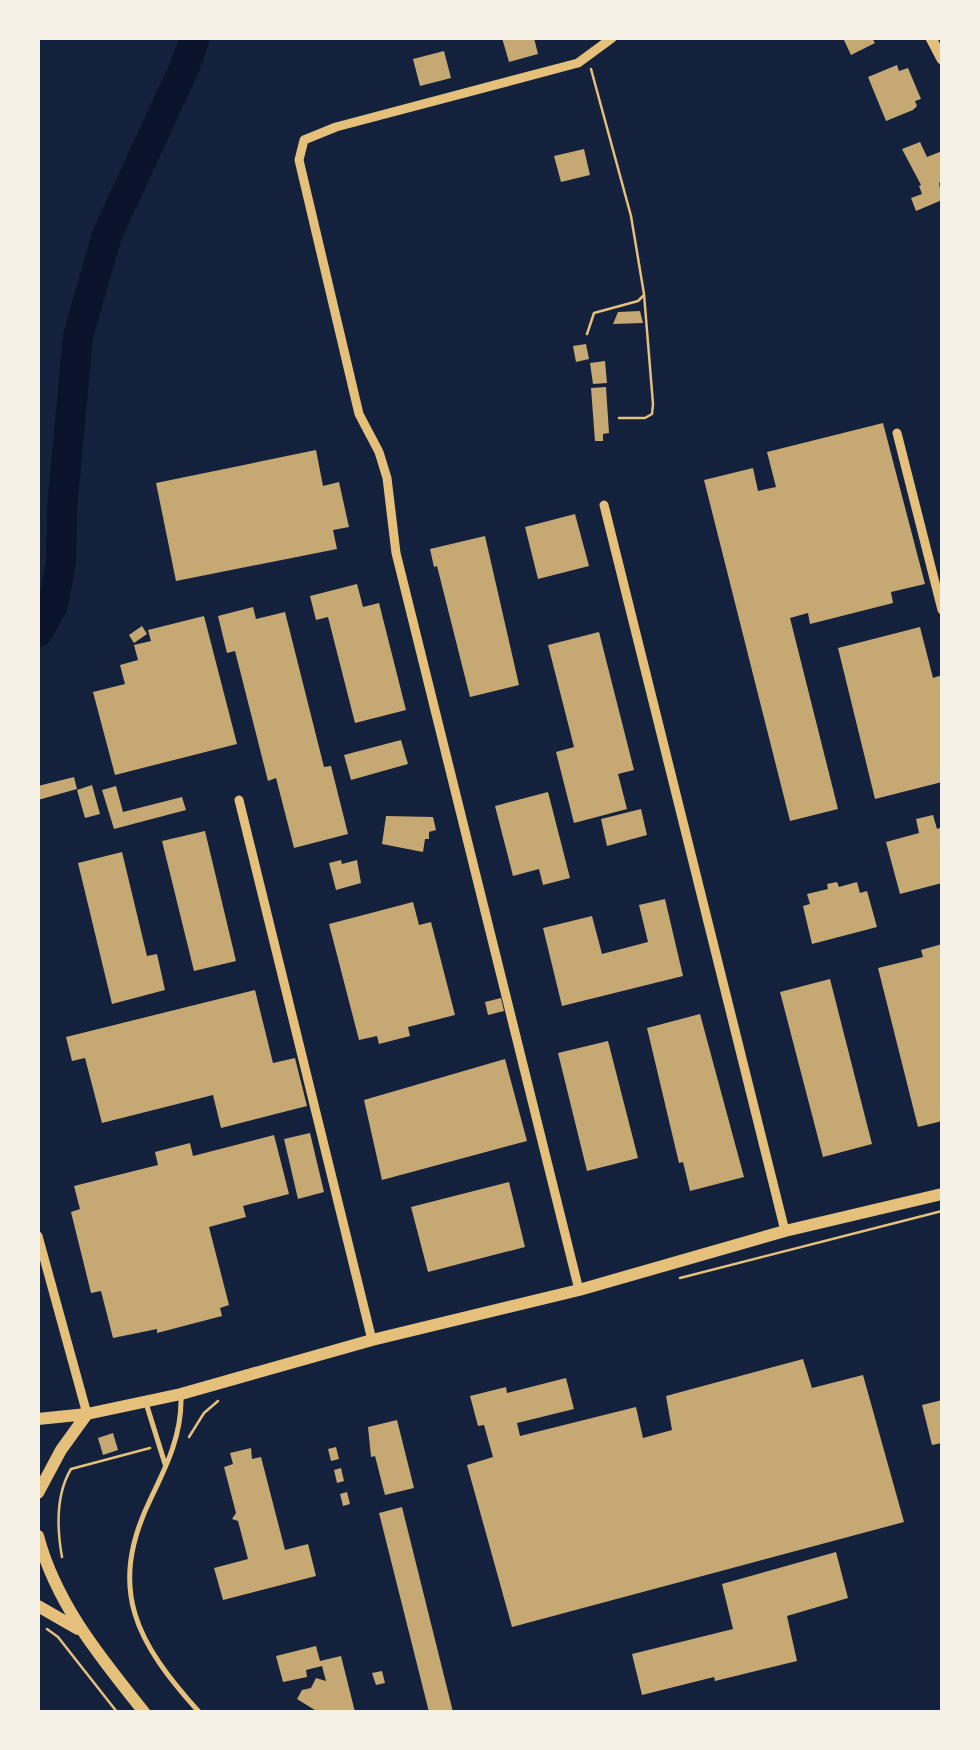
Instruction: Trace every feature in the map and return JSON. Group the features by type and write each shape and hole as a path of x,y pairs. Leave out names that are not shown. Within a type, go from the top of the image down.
{"main road":[{"path":"38,1419 87,1414 181,1394 372,1340 579,1290 785,1231 942,1194"},
{"path":"38,1493 61,1450 87,1414"},
{"path":"38,1536 80,1630 144,1712"},
{"path":"38,1606 80,1630"}],"street":[{"path":"579,1290 396,553 387,478 380,452 359,414 300,160 304,140 336,127 588,58 612,38"},
{"path":"931,38 942,60"},
{"path":"898,433 942,610"},
{"path":"604,504 785,1231"},
{"path":"240,800 372,1340"},
{"path":"38,1236 87,1414"}],"lane":[{"path":"181,1394 182,1424 135,1533 130,1561 132,1599 140,1629 156,1660 200,1712"},
{"path":"146,1402 166,1467"}],"path":[{"path":"588,58 631,216 644,294 652,414 645,418 619,418"},
{"path":"587,334 594,312 638,301 644,294"},
{"path":"673,1279 942,1212"},
{"path":"175,1442 185,1443 204,1413 222,1398"},
{"path":"50,1569 63,1564 59,1512 71,1470 160,1445"},
{"path":"38,1622 58,1637 117,1712"}],"building":[{"path":"502,38 534,38 538,54 509,62"},
{"path":"843,38 872,38 875,43 851,55"},
{"path":"444,51 451,78 420,86 413,59"},
{"path":"897,65 899,71 908,68 921,99 915,101 917,106 913,110 886,121 868,77"},
{"path":"920,142 927,157 942,151 942,200 916,211 911,198 922,194 921,185 902,149"},
{"path":"584,149 590,175 561,182 554,156"},
{"path":"640,311 643,323 613,324 618,312"},
{"path":"586,344 589,359 576,362 573,346"},
{"path":"605,361 607,383 593,384 590,363"},
{"path":"606,387 609,433 603,434 603,441 595,441 591,388"},
{"path":"883,423 925,584 891,592 893,603 810,624 808,613 790,618 838,809 790,821 704,480 753,468 758,491 776,487 767,452"},
{"path":"316,450 323,486 339,482 349,527 333,530 337,549 176,581 156,483"},
{"path":"575,514 589,566 538,579 525,527"},
{"path":"485,536 519,685 470,697 430,549"},
{"path":"357,584 363,607 379,603 406,710 355,723 328,617 316,620 310,596"},
{"path":"253,607 256,619 285,612 324,767 331,766 348,834 294,848 276,778 268,781 235,651 227,653 218,616"},
{"path":"204,616 237,744 115,775 93,692 125,684 120,665 138,660 134,645 151,641 148,630"},
{"path":"142,626 147,634 134,643 129,635"},
{"path":"920,627 933,678 942,675 942,782 875,799 838,648"},
{"path":"599,632 634,770 618,774 627,809 574,823 556,752 574,747 548,645"},
{"path":"401,740 408,764 351,780 344,755"},
{"path":"74,777 77,789 38,800 38,786"},
{"path":"92,785 100,814 85,818 77,790"},
{"path":"116,786 123,812 182,797 186,810 114,829 102,790"},
{"path":"548,792 570,878 543,885 539,869 513,876 495,806"},
{"path":"641,809 647,835 607,846 601,819"},
{"path":"933,815 937,829 942,827 942,883 900,894 886,842 919,833 916,819"},
{"path":"386,816 433,817 436,830 429,832 423,852 382,844"},
{"path":"205,831 236,961 194,971 162,841"},
{"path":"122,852 147,956 157,954 165,990 112,1004 78,863"},
{"path":"341,860 342,864 357,860 361,883 336,890 329,863"},
{"path":"837,882 839,887 857,882 860,893 867,891 877,927 812,944 803,906 810,904 807,894 828,889 827,884"},
{"path":"665,899 683,976 562,1006 543,928 592,916 602,954 648,942 639,905"},
{"path":"413,902 419,925 431,922 455,1015 408,1027 410,1036 379,1044 377,1036 359,1040 329,924"},
{"path":"942,944 942,1121 918,1127 878,968 923,957 921,950"},
{"path":"830,979 872,1144 823,1157 780,992"},
{"path":"255,990 273,1063 295,1058 307,1106 221,1128 213,1095 102,1123 85,1058 72,1061 66,1037"},
{"path":"501,998 504,1011 488,1015 485,1002"},
{"path":"700,1014 744,1177 690,1191 683,1162 679,1163 647,1028"},
{"path":"608,1041 638,1158 587,1171 558,1053"},
{"path":"505,1059 527,1141 382,1180 364,1100"},
{"path":"310,1133 324,1192 298,1199 284,1139"},
{"path":"274,1135 289,1194 243,1206 246,1217 209,1227 229,1305 220,1308 222,1316 157,1333 157,1329 113,1338 101,1291 91,1293 71,1212 80,1209 74,1186 158,1165 155,1152 190,1143 193,1156"},
{"path":"509,1182 525,1247 428,1272 411,1207"},
{"path":"803,1359 812,1388 863,1375 904,1522 512,1627 467,1465 493,1457 484,1425 478,1426 470,1396 506,1387 507,1393 566,1378 574,1409 517,1423 520,1436 636,1407 643,1438 672,1430 666,1396"},
{"path":"942,1400 942,1443 932,1445 922,1405"},
{"path":"397,1420 414,1488 385,1495 375,1456 371,1457 368,1427"},
{"path":"113,1433 118,1450 103,1455 98,1438"},
{"path":"336,1447 339,1459 331,1461 328,1449"},
{"path":"251,1448 252,1459 261,1457 285,1550 308,1544 316,1576 223,1600 214,1568 248,1559 238,1521 232,1519 236,1513 224,1467 233,1464 230,1453"},
{"path":"341,1468 344,1481 337,1483 334,1470"},
{"path":"347,1492 350,1504 343,1506 340,1494"},
{"path":"402,1507 453,1712 429,1712 379,1513"},
{"path":"836,1552 848,1598 787,1616 797,1661 642,1695 632,1654 733,1629 722,1584"},
{"path":"316,1646 320,1661 341,1656 355,1712 318,1712 297,1699 302,1690 311,1688 316,1678 326,1681 322,1666 306,1670 307,1677 283,1682 276,1656"},
{"path":"382,1671 385,1683 376,1685 372,1673"}],"waterway":[{"path":"38,632 53,605 61,562 78,336 107,235 195,38"}]}
